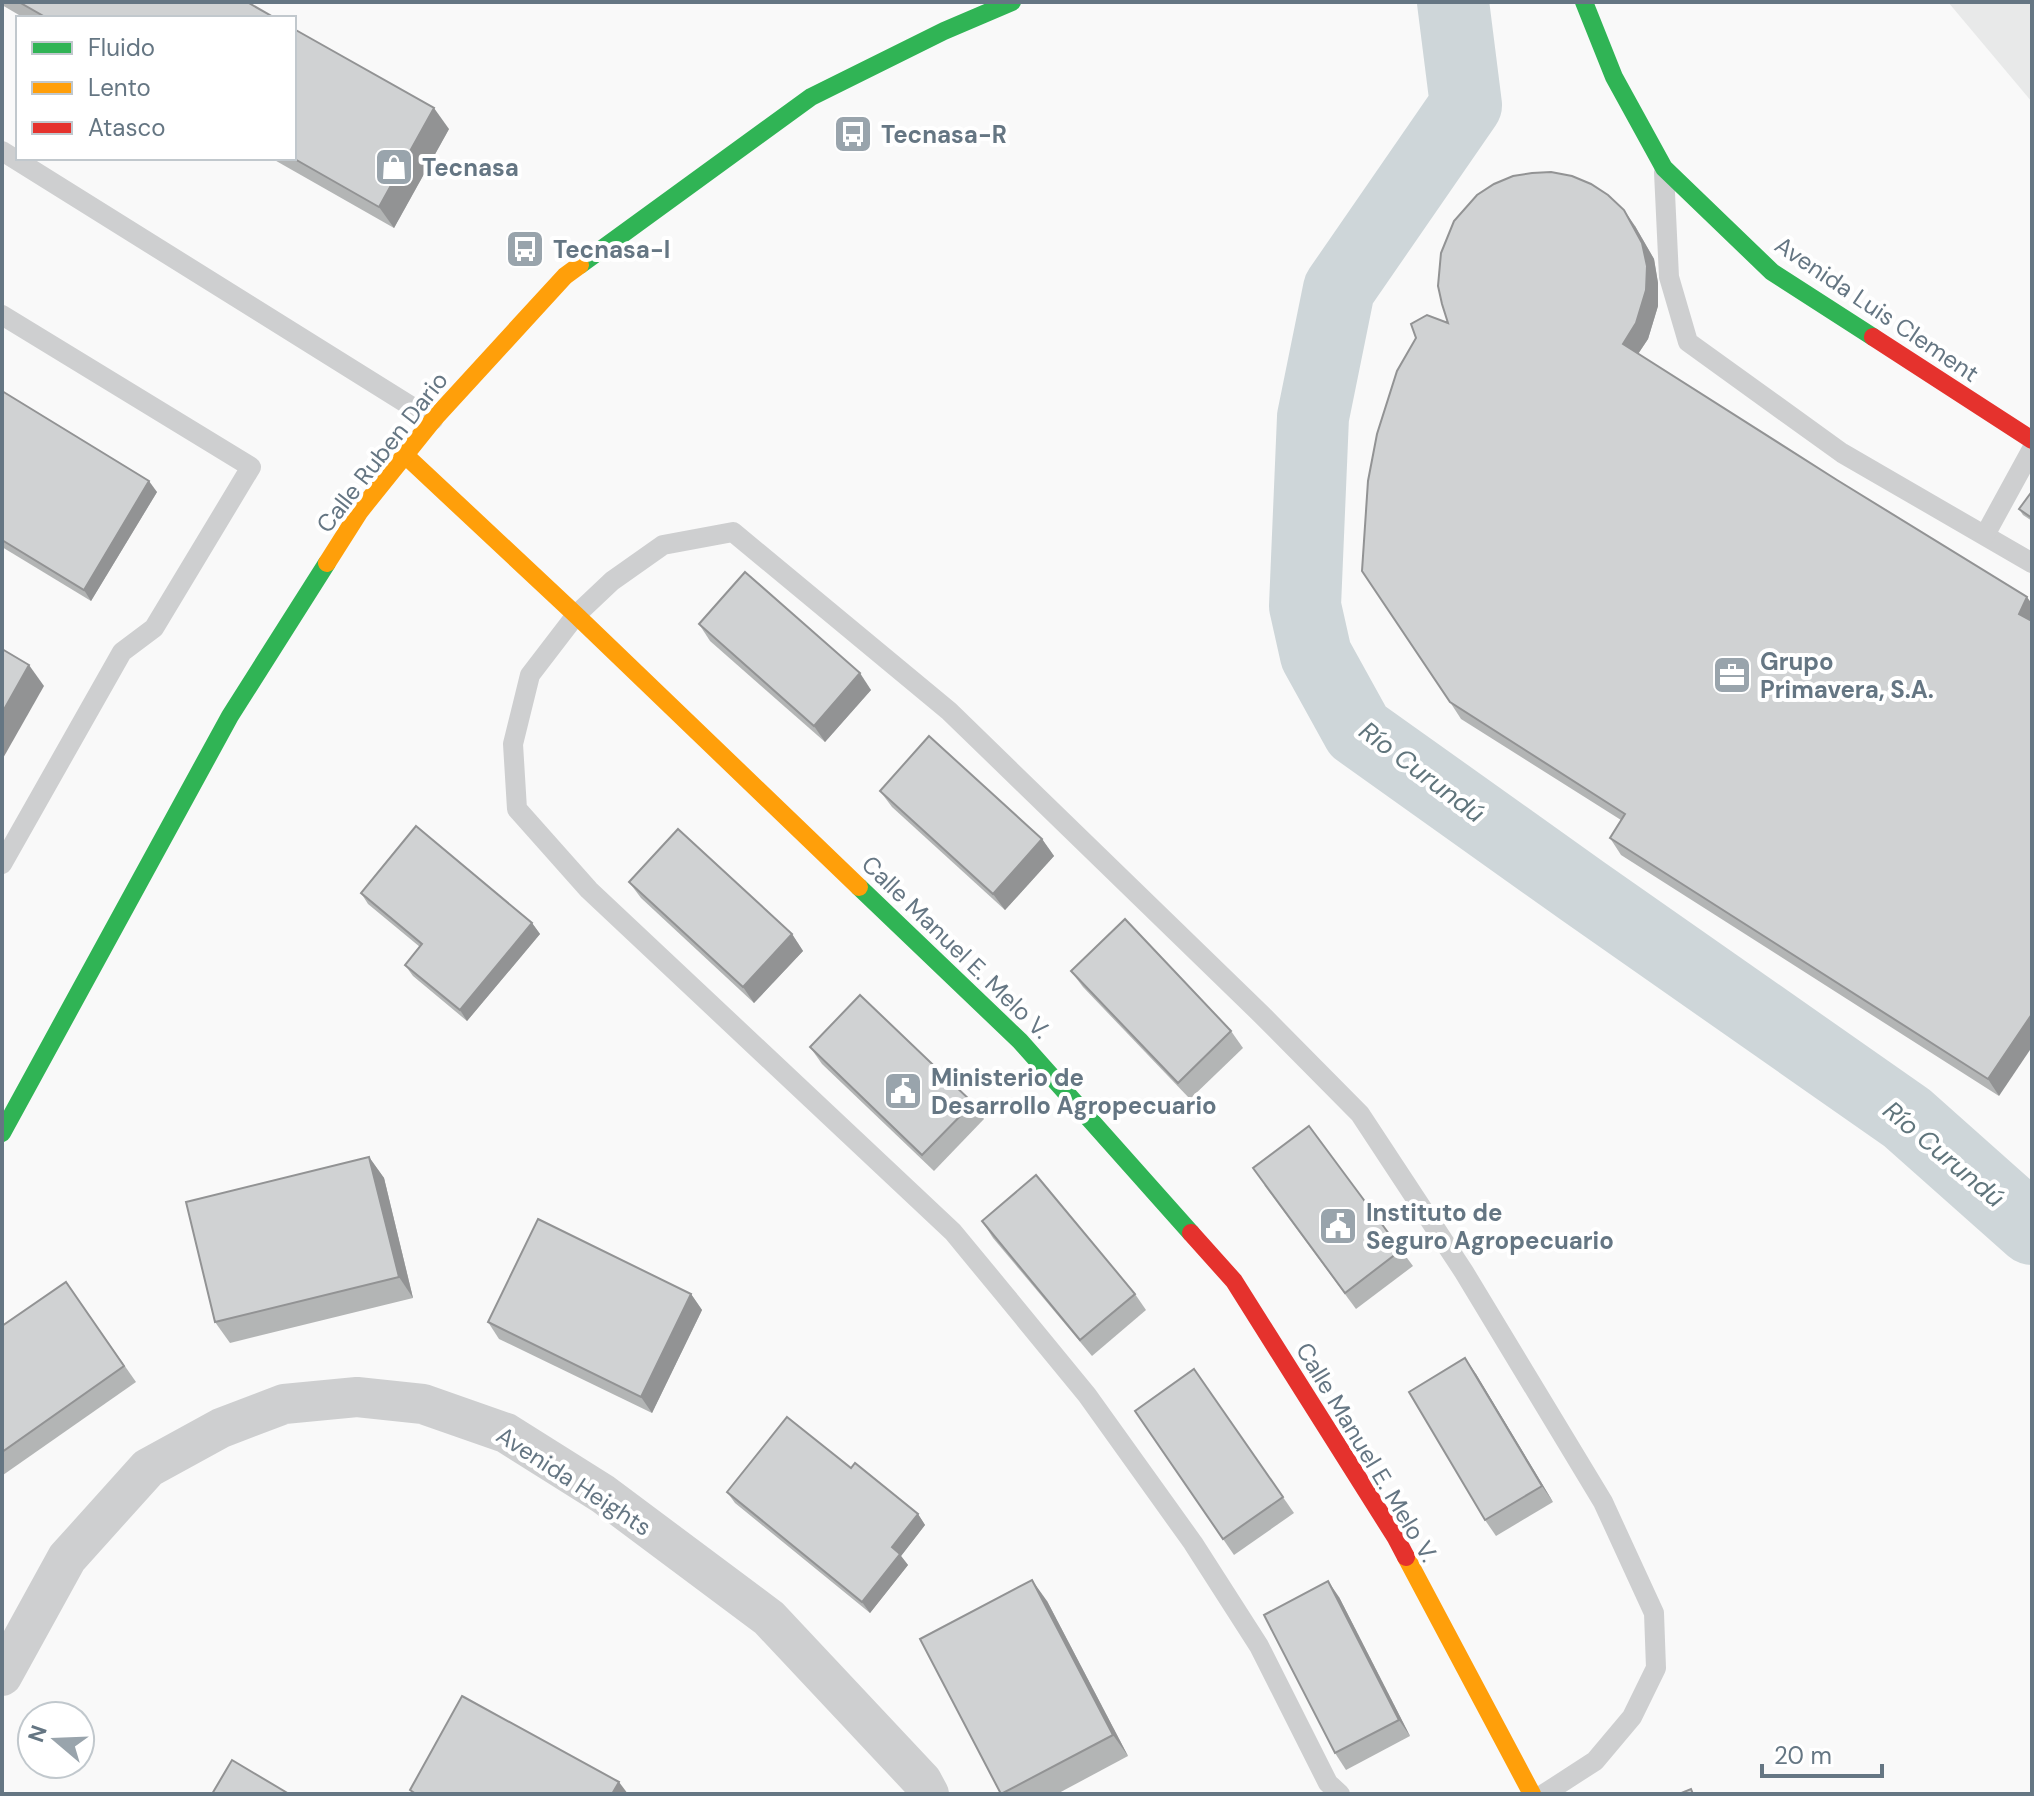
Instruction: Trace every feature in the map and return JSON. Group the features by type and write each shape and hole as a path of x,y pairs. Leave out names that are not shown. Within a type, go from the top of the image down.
{"street":[{"name":"Calle Ruben Dario","path":"2,1133 230,716 360,511 433,420 565,276 811,97 944,31 1012,2"},
{"name":"Avenida Luis Clement","path":"1584,2 1614,77 1664,168 1772,272 2032,440"},
{"name":"Calle Manuel E. Melo V.","path":"405,455 1020,1041 1234,1281 1396,1538 1532,1794"},
{"name":"Avenida Heights","path":"2,1676 67,1558 148,1468 221,1428 284,1404 357,1397 423,1404 506,1433 603,1494 769,1618 922,1781 929,1794"}],"lane":[{"path":"16,160 433,420"},
{"path":"1664,168 1669,277 1688,342 1842,453 2032,563"},
{"path":"2,315 251,467 154,628 122,652 2,864"},
{"path":"1985,535 2032,449"},
{"path":"1340,1794 1328,1783 1259,1646 1193,1543 1087,1395 971,1253 953,1232 589,890 517,809 513,744 530,675 576,615 612,581 663,545 733,532 949,711 1360,1114 1464,1272 1603,1502 1654,1613 1656,1668 1632,1717 1595,1761 1544,1794"}],"shaded area":[{"path":"1948,2 2032,2 2032,102"}],"building":[{"path":"19,2 247,2 272,16 44,16"},
{"path":"296,30 434,108 379,207 296,160"},
{"name":"Grupo Primavera, S.A.","path":"1551,172 1572,176 1608,195 1624,210 1642,243 1647,266 1646,290 1636,323 1623,344 2027,597 2019,614 2032,621 2032,1014 1988,1079 1610,838 1625,814 1450,702 1362,571 1368,481 1377,434 1397,371 1416,338 1411,324 1427,315 1448,323 1438,286 1441,253 1454,221 1477,195 1494,184 1513,176"},
{"path":"2,391 149,481 84,590 2,540"},
{"path":"2030,494 2032,496 2032,518 2019,509"},
{"path":"745,572 860,673 814,726 699,624"},
{"path":"2,649 29,665 2,713"},
{"path":"929,736 1042,839 993,894 880,791"},
{"path":"416,826 532,923 460,1010 405,965 422,944 361,893"},
{"path":"678,829 792,934 743,987 629,882"},
{"path":"1125,919 1231,1031 1178,1083 1071,971"},
{"name":"Ministerio de Desarrollo Agropecuario","path":"860,995 973,1103 922,1155 810,1047"},
{"name":"Instituto de Seguro Agropecuario","path":"1309,1126 1401,1250 1345,1293 1253,1168"},
{"path":"369,1157 399,1277 215,1322 186,1202"},
{"path":"1036,1175 1135,1294 1080,1340 982,1221"},
{"path":"538,1219 691,1294 641,1397 488,1322"},
{"path":"66,1282 124,1366 2,1452 2,1326"},
{"path":"1465,1358 1542,1486 1485,1520 1409,1392"},
{"path":"1194,1369 1283,1497 1223,1539 1135,1411"},
{"path":"787,1417 851,1468 855,1463 918,1514 892,1547 900,1554 862,1602 727,1492"},
{"path":"1032,1580 1113,1735 1001,1794 920,1639"},
{"path":"1328,1581 1399,1720 1335,1753 1264,1615"},
{"path":"462,1696 619,1782 612,1794 416,1794 410,1790"},
{"path":"232,1760 289,1794 212,1794"}],"waterway":[{"name":"Río Curundú","path":"1453,2 1466,105 1339,289 1313,417 1305,606 1316,655 1358,731 1907,1118 2032,1229"}],"traffic: fast":[{"path":"580,265 811,97 944,31 1012,2"},
{"path":"1584,2 1614,77 1664,168 1772,272 1873,337"},
{"path":"2,1133 230,716 327,563"},
{"path":"859,887 1020,1041 1191,1233"}],"traffic: slow":[{"path":"327,563 360,511 433,420 565,276 580,265"},
{"path":"405,455 859,887"},
{"path":"1406,1557 1532,1794"}],"traffic: jam":[{"path":"1873,337 2032,440"},
{"path":"1191,1233 1234,1281 1406,1557"}],"place":[{"name":"Tecnasa-R","path":"853,134"},
{"name":"Tecnasa","path":"394,167"},
{"name":"Tecnasa-I","path":"525,249"},
{"name":"Grupo Primavera, S.A.","path":"1732,675"},
{"name":"Ministerio de Desarrollo Agropecuario","path":"903,1091"},
{"name":"Instituto de Seguro Agropecuario","path":"1338,1226"}]}
